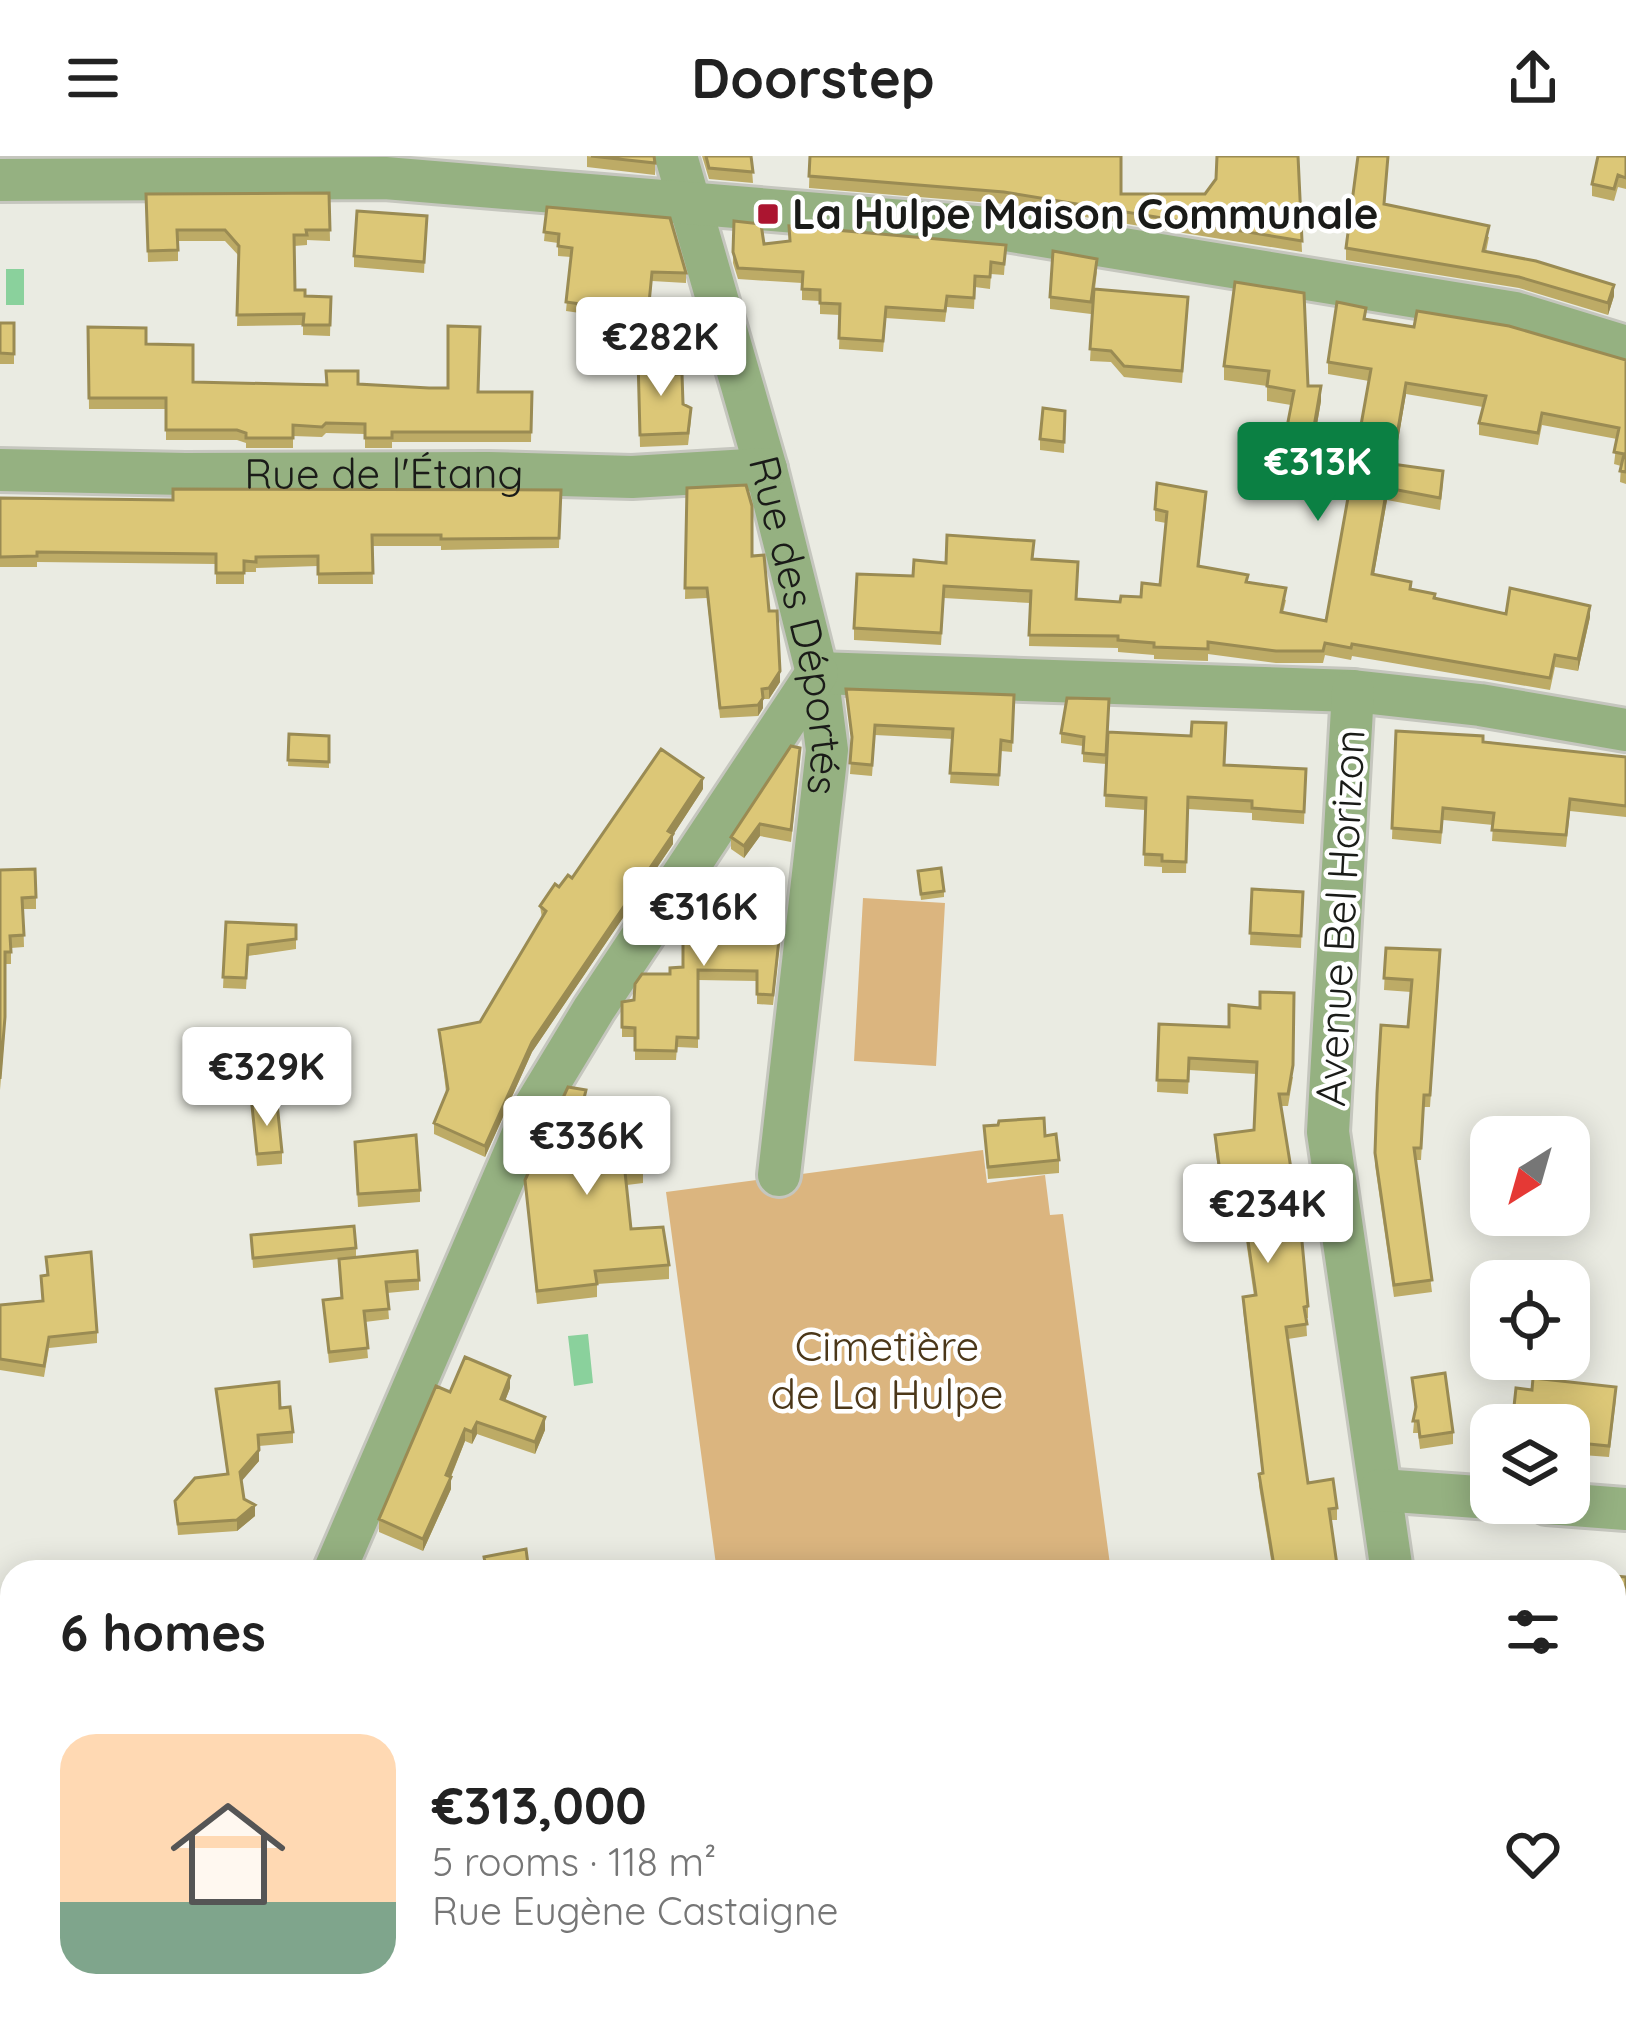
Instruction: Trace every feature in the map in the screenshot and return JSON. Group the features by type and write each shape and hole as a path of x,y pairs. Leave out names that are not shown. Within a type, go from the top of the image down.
{"street":[{"name":"Rue des Déportés","path":"676,156 766,469 817,673 827,750 779,1175"},
{"path":"0,180 385,178 1000,229 1515,313 1626,347"},
{"name":"Rue de l'Étang","path":"0,470 632,477 766,469"},
{"path":"339,1560 534,1108 594,1009 817,673 1353,691 1480,705 1626,730"},
{"name":"Avenue Bel Horizon","path":"1353,691 1328,1132 1391,1560"},
{"path":"1381,1490 1470,1496"},
{"path":"1590,1506 1626,1509"}],"green space":[{"path":"863,898 945,903 936,1066 854,1061"},
{"name":"Cimetière de La Hulpe","path":"983,1150 987,1183 1045,1175 1050,1215 1063,1214 1109,1560 715,1560 666,1192"}],"shaded area":[{"path":"6,269 24,269 24,305 6,305"},
{"path":"588,1334 593,1383 574,1386 568,1336"}],"building":[{"path":"591,156 654,156 655,163"},
{"path":"706,156 751,156 753,172 709,168"},
{"path":"810,156 1121,156 1121,194 1205,194 1216,179 1217,156 1298,156 1302,241 1004,192 809,176"},
{"path":"1358,156 1388,156 1384,204 1489,226 1483,251 1536,261 1614,285 1608,303 1519,277 1346,248"},
{"path":"1598,156 1626,156 1626,178 1618,175 1614,189 1592,184"},
{"path":"329,193 330,230 294,235 295,290 305,290 305,296 331,297 330,325 303,325 304,314 237,315 239,246 225,230 177,230 178,250 148,251 146,194"},
{"path":"547,207 670,218 686,273 652,272 644,355 601,343 610,308 566,302 572,248 558,246 559,234 544,232"},
{"path":"357,211 427,216 424,262 354,256"},
{"path":"734,221 761,224 764,244 790,241 789,226 1006,245 1004,264 991,262 990,277 975,276 974,298 947,296 945,311 886,307 883,341 839,338 840,304 820,303 820,290 802,289 803,272 738,268 733,252"},
{"path":"1053,251 1097,259 1091,302 1050,297"},
{"path":"1235,282 1304,293 1308,386 1321,386 1306,473 1279,468 1294,391 1267,386 1269,371 1224,366"},
{"path":"1094,289 1188,297 1182,371 1124,366 1111,351 1090,349"},
{"path":"1337,302 1366,308 1364,319 1414,327 1417,311 1509,326 1626,360 1626,472 1620,471 1624,454 1614,452 1619,428 1542,413 1538,433 1479,423 1486,396 1406,383 1392,464 1443,471 1440,498 1387,488 1372,574 1411,582 1410,589 1435,594 1434,598 1506,614 1510,588 1590,606 1578,659 1555,655 1550,678 1352,644 1351,648 1325,643 1323,651 1276,651 1208,642 1208,649 1154,647 1154,643 1118,640 1118,636 1029,635 1031,591 944,586 941,633 854,628 857,574 913,576 914,560 946,563 947,535 1034,541 1032,559 1078,562 1076,599 1120,602 1121,596 1141,597 1142,583 1160,585 1167,512 1155,509 1157,483 1206,492 1198,566 1248,575 1246,582 1286,588 1281,612 1326,621 1371,369 1328,362"},
{"path":"0,323 14,323 14,354 0,353"},
{"path":"448,326 480,327 478,392 532,392 531,432 392,432 392,438 365,438 365,424 326,423 322,427 293,425 293,438 246,438 246,433 237,430 166,430 166,398 89,398 88,327 146,328 146,344 193,345 193,382 327,385 326,371 358,371 358,384 448,388"},
{"path":"638,358 673,359 672,374 682,374 683,404 691,408 688,433 640,435"},
{"path":"1043,408 1065,411 1064,442 1040,439"},
{"path":"746,485 752,506 752,556 764,555 769,611 777,611 780,671 769,688 762,689 758,705 720,708 707,588 685,588 687,488"},
{"path":"173,489 561,490 559,538 372,535 373,573 318,574 318,556 256,557 256,562 244,561 244,573 216,573 216,554 37,552 37,556 0,557 0,498 173,500"},
{"path":"846,689 1014,695 1012,742 1001,740 999,775 950,773 953,729 875,725 872,765 850,763"},
{"path":"1067,698 1109,699 1106,755 1083,753 1084,737 1061,733"},
{"path":"1192,722 1226,723 1224,765 1306,769 1304,812 1252,808 1252,801 1188,797 1186,862 1144,854 1146,798 1105,795 1108,732 1191,736"},
{"path":"1396,731 1483,736 1483,742 1626,757 1626,806 1570,799 1566,835 1492,830 1494,813 1443,808 1441,832 1392,828"},
{"path":"289,734 329,736 329,762 288,760"},
{"path":"791,746 800,748 791,830 760,824 744,846 731,837"},
{"path":"661,749 703,778 668,831 673,834 532,1042 485,1146 434,1123 448,1089 439,1030 480,1022 546,911 540,906 555,884 559,887 568,875 572,878"},
{"path":"941,868 944,891 921,894 918,871"},
{"path":"35,869 36,897 22,898 24,935 10,936 11,952 5,952 0,1079 0,870"},
{"path":"1252,889 1303,892 1301,936 1250,933"},
{"path":"689,902 783,903 773,995 757,994 757,971 698,970 698,1038 677,1037 676,1051 635,1050 635,1028 622,1027 622,1002 634,1000 635,984 642,974 670,974 670,968 683,967 683,911"},
{"path":"226,922 296,925 296,939 248,945 246,978 223,977"},
{"path":"1386,948 1440,950 1430,1095 1424,1095 1421,1148 1414,1148 1432,1280 1394,1285 1375,1153 1381,1025 1408,1027 1412,980 1384,978"},
{"path":"1260,992 1294,993 1293,1065 1288,1094 1279,1094 1308,1306 1304,1307 1307,1324 1286,1327 1308,1483 1333,1479 1337,1508 1329,1509 1336,1560 1273,1560 1259,1474 1263,1473 1243,1297 1256,1295 1242,1200 1224,1202 1215,1135 1254,1130 1257,1062 1189,1058 1188,1081 1157,1080 1159,1024 1229,1027 1229,1005 1260,1008"},
{"path":"568,1087 586,1090 581,1111 638,1111 643,1170 625,1172 631,1229 663,1227 669,1265 595,1271 597,1284 537,1291 525,1180"},
{"path":"277,1103 282,1152 257,1154 252,1106"},
{"path":"1044,1118 1045,1136 1056,1134 1059,1160 988,1167 984,1126"},
{"path":"416,1135 420,1190 358,1194 355,1142"},
{"path":"354,1226 356,1248 253,1258 251,1235"},
{"path":"417,1251 419,1280 386,1282 389,1309 364,1311 368,1348 329,1352 323,1300 342,1298 339,1259"},
{"path":"91,1252 97,1332 49,1337 44,1366 0,1359 0,1305 43,1301 41,1276 48,1275 46,1257"},
{"path":"465,1357 510,1376 501,1399 545,1417 535,1442 477,1422 472,1432 465,1429 446,1475 451,1477 423,1539 379,1519 436,1386 450,1392"},
{"path":"1445,1373 1453,1432 1420,1437 1418,1421 1413,1421 1412,1378"},
{"path":"1533,1380 1616,1387 1609,1446 1590,1444 1590,1404 1514,1404 1516,1388 1532,1390"},
{"path":"279,1382 280,1408 290,1407 293,1432 258,1435 259,1450 240,1472 244,1499 255,1505 237,1520 178,1524 175,1501 195,1478 228,1474 216,1389"},
{"path":"526,1549 527,1560 485,1560"}],"place":[{"name":"La Hulpe Maison Communale","path":"768,214"}]}
